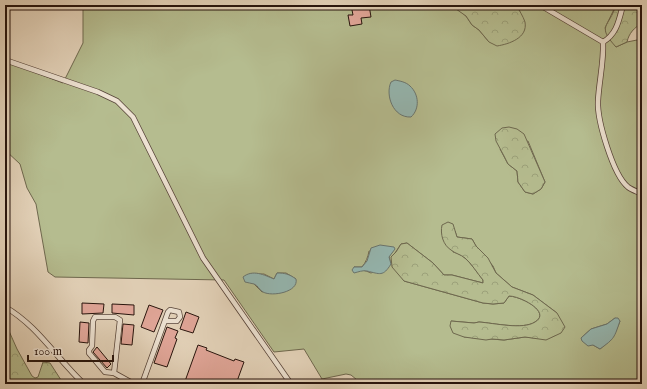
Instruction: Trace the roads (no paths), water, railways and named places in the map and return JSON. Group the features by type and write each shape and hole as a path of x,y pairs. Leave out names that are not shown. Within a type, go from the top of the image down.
{"street":[{"path":"540,5 603,42"},
{"path":"603,42 610,38 616,30 623,5"},
{"path":"603,42 604,51 598,102 599,118 611,158 619,176 628,188 642,194"},
{"path":"5,60 104,95 117,101 133,117 203,258 291,384"},
{"path":"5,307 20,317 37,333 84,384"},
{"path":"114,373 120,320 115,317 95,317 93,321 92,346 89,353 105,372 114,373 134,384"},
{"path":"142,384 166,321"}],"water":[{"path":"395,80 408,85 413,89 417,97 416,110 411,117 399,114 392,105 389,87 391,82"},
{"path":"380,245 394,247 395,249 389,257 391,264 386,271 381,274 365,271 354,273 352,270 354,267 362,267 367,261 371,248"},
{"path":"251,273 255,273 274,279 277,273 291,276 296,279 296,283 289,290 278,294 272,294 262,291 255,285 245,282 243,277"},
{"path":"615,318 618,318 620,321 615,334 611,340 600,349 593,345 588,346 582,341 581,338 591,329 607,324"}]}
